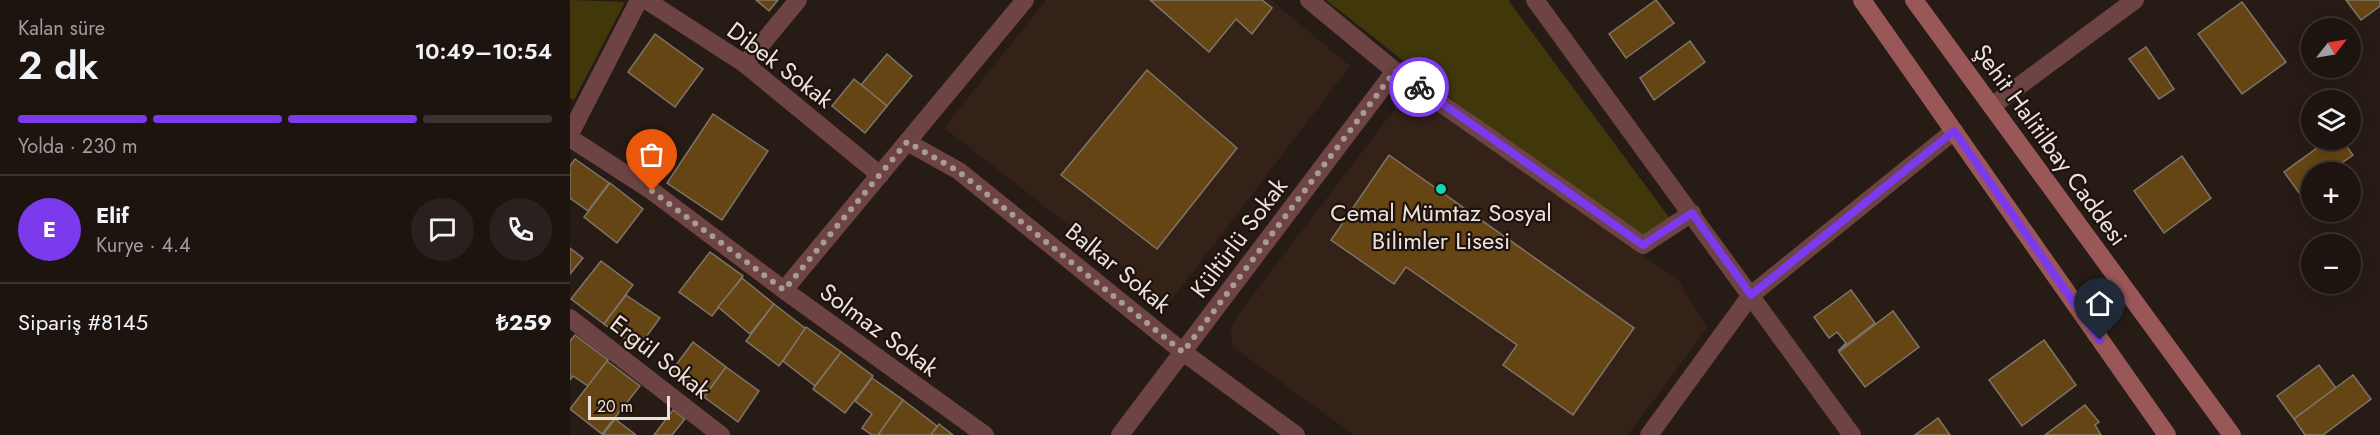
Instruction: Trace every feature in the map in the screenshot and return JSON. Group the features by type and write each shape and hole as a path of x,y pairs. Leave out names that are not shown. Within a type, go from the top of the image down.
{"main road":[{"path":"1862,0 2167,435"},
{"name":"Şehit Halitilbay Caddesi","path":"1914,0 2232,435"}],"street":[{"path":"570,136 639,0"},
{"name":"Dibek Sokak","path":"646,0 745,64 880,175"},
{"path":"745,64 798,0"},
{"path":"784,290 1025,0"},
{"path":"1309,0 1395,71 1643,245 1692,213"},
{"path":"1535,0 1852,435"},
{"path":"1992,106 2135,0"},
{"name":"Kültürlü Sokak","path":"1120,435 1395,71"},
{"path":"1649,435 1751,295 1954,131"},
{"name":"Solmaz Sokak","path":"570,136 652,191 784,290 985,435"},
{"name":"Balkar Sokak","path":"907,142 958,171 1183,352 1296,435"},
{"name":"Ergül Sokak","path":"570,318 721,435"}],"shaded area":[{"path":"570,0 625,2 574,100 570,98"},
{"path":"1046,0 1271,0 1350,66 1169,303 944,128"},
{"path":"1326,0 1508,0 1677,228 1644,250"},
{"name":"Cemal Mümtaz Sosyal Bilimler Lisesi","path":"1416,96 1678,280 1707,328 1628,435 1354,435 1233,347 1230,331 1237,316 1403,98"}],"building":[{"path":"756,0 778,0 769,11"},
{"path":"1150,0 1262,0 1272,8 1252,34 1236,19 1209,52"},
{"path":"1656,0 1674,23 1626,58 1609,34"},
{"path":"2346,0 2380,0 2380,6 2361,20"},
{"path":"2242,2 2286,62 2242,94 2198,34"},
{"path":"655,34 703,69 675,107 628,72"},
{"path":"1690,41 1705,62 1654,100 1640,78"},
{"path":"2146,47 2174,89 2159,99 2129,59"},
{"path":"887,54 912,76 887,106 861,85"},
{"path":"1147,70 1237,148 1157,249 1061,175"},
{"path":"854,79 887,106 865,133 832,106"},
{"path":"713,114 768,151 722,220 667,183"},
{"path":"2314,150 2349,150 2353,155 2343,162 2301,162 2300,194 2284,172"},
{"path":"1389,155 1634,328 1573,415 1503,365 1517,345 1406,267 1394,284 1331,240"},
{"path":"2182,156 2211,198 2164,233 2134,191"},
{"path":"575,159 609,183 588,211 570,198 570,166"},
{"path":"610,183 643,209 617,243 584,217"},
{"path":"570,248 583,258 570,274"},
{"path":"710,252 743,276 712,316 679,292"},
{"path":"601,261 633,285 604,324 571,299"},
{"path":"742,278 774,304 750,334 718,307"},
{"path":"1851,290 1875,323 1838,351 1846,343 1837,332 1829,338 1814,317"},
{"path":"626,295 660,318 638,348 604,324"},
{"path":"774,304 806,329 779,366 746,341"},
{"path":"1893,311 1919,347 1865,387 1839,352"},
{"path":"806,327 841,352 815,386 783,361"},
{"path":"575,335 608,360 588,386 573,376 570,380 570,341"},
{"path":"2044,340 2076,385 2022,426 1989,380"},
{"path":"693,342 726,367 704,397 670,373"},
{"path":"841,352 873,376 845,413 813,389"},
{"path":"607,361 640,386 602,434 570,409"},
{"path":"2319,365 2336,388 2294,419 2277,396"},
{"path":"726,367 759,391 738,422 704,397"},
{"path":"2353,375 2371,399 2323,435 2305,435 2294,419"},
{"path":"872,378 903,400 878,435 872,435 862,428 872,414 855,401"},
{"path":"903,400 937,426 931,435 878,435"},
{"path":"2085,405 2099,422 2095,425 2101,435 2045,435"},
{"path":"673,410 685,419 672,435 654,435"},
{"path":"1938,418 1950,435 1915,435"},
{"path":"615,419 636,435 603,435"},
{"path":"939,424 953,435 931,435"}],"way so far":[{"path":"652,191 784,290 907,142 958,171 1183,352 1395,71 1419,87"}],"place":[{"name":"Cemal Mümtaz Sosyal Bilimler Lisesi","path":"1441,189"}],"route":[{"path":"1419,87 1643,245 1692,213 1751,295 1954,131 2100,340"}]}
